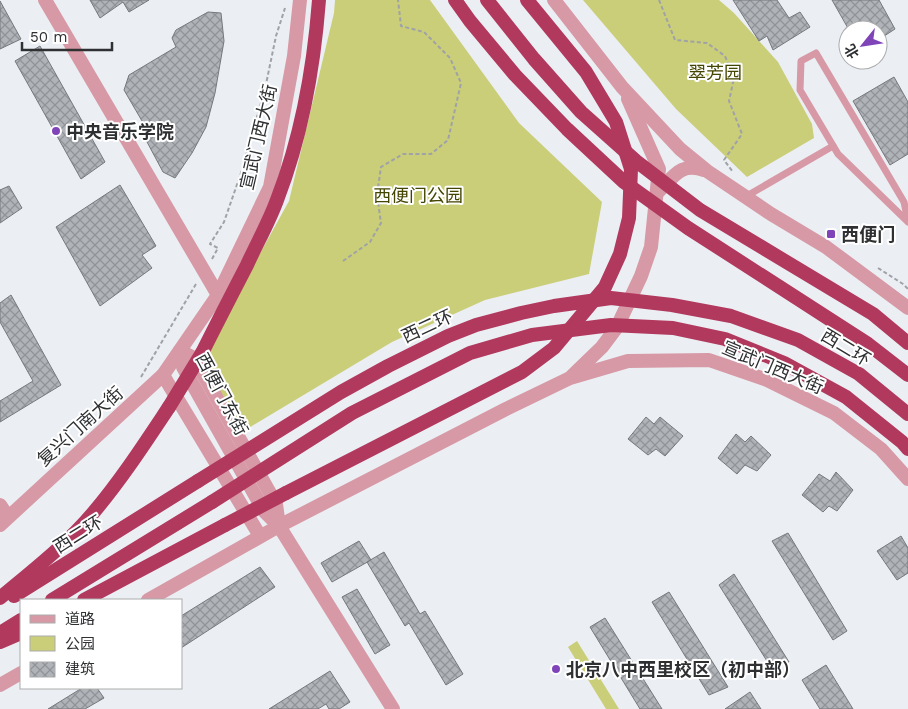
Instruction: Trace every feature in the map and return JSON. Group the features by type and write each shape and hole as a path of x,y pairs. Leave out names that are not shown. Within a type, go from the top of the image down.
{"highway":[{"path":"0,598 61,546 93,514 138,453 202,353 278,199 305,102 319,0"},
{"path":"455,0 515,75 567,129 624,182 688,228 868,344 908,375"},
{"path":"487,0 534,59 581,112 636,161 700,210 873,314 908,343"},
{"path":"86,599 286,493 522,372 554,348 605,287 620,254 629,218 631,169 616,122 586,72 527,0"},
{"name":"西二环","path":"0,605 341,392 388,366 448,336 521,313 554,306 611,298 672,305 731,316 798,340 858,374 908,414"},
{"path":"54,599 352,413 470,353 532,335 610,325 673,328 725,339 784,363 846,397 902,442 908,449"},
{"path":"0,633 20,621"},
{"path":"0,642 20,633"}],"street":[{"path":"45,0 218,295"},
{"name":"宣武门西大街","path":"554,0 622,87 680,149 707,171 745,197 826,247 905,302"},
{"name":"宣武门西大街","path":"180,351 218,295 270,186 294,56 294,1"},
{"name":"宣武门西大街","path":"570,378 611,336 624,316 651,247 659,169 622,87"},
{"path":"656,194 683,168 693,166 707,171"},
{"name":"复兴门南大街","path":"4,521 163,375 180,351"},
{"name":"西便门东街","path":"180,351 183,367 264,511 279,526 393,709"},
{"name":"宣武门西大街","path":"279,526 506,408 570,378 628,362 709,360 767,380 834,413 881,450 908,479"},
{"path":"163,375 260,536"},
{"path":"0,505 4,521"},
{"path":"150,599 279,526"},
{"path":"0,685 20,674"}],"lane":[{"path":"816,53 904,202 908,221 838,154 800,90 801,61 816,53"},
{"path":"745,197 833,146"}],"path":[{"path":"343,261 370,242 381,223 377,195 381,167 403,154 431,154 448,140 461,83 450,58 424,32 401,26 398,0"},
{"path":"659,0 675,40 706,43 725,56 734,78 729,101 742,134 724,160 737,178"},
{"path":"141,377 218,248 210,244 224,222 241,172 265,89 276,36 294,1"},
{"path":"878,268 908,289"}],"green space":[{"name":"西便门公园","path":"335,0 430,0 519,123 602,202 589,274 485,300 392,342 242,432 201,360 289,201 334,13"},
{"name":"翠芳园","path":"583,0 719,0 734,13 778,62 812,124 814,138 747,177 676,109"},
{"path":"577,641 619,709 606,709 568,647"}],"building":[{"path":"90,0 149,0 129,12 123,2 100,18"},
{"path":"733,0 777,0 789,18 800,12 810,27 773,50 767,36 759,41"},
{"path":"832,0 879,0 895,29 888,34 888,20 843,20"},
{"path":"0,1 21,39 0,49"},
{"path":"208,12 221,13 224,41 215,93 206,127 192,153 175,178 163,172 146,140 149,133 124,90 129,75 176,47 172,38 176,30"},
{"path":"40,46 105,162 81,179 15,61"},
{"path":"894,77 908,102 908,154 890,165 853,101"},
{"path":"120,185 156,246 142,255 152,268 100,306 56,227"},
{"path":"9,186 22,208 0,223 0,190"},
{"path":"11,295 61,385 0,422 0,401 33,381 0,322 0,303"},
{"path":"646,417 654,424 660,417 683,436 665,456 656,449 648,455 628,439"},
{"path":"736,434 745,442 751,436 771,455 757,471 745,465 737,474 718,458"},
{"path":"836,472 853,490 837,511 829,506 823,512 802,495 819,474 830,481"},
{"path":"788,533 847,631 833,640 772,541"},
{"path":"901,536 908,548 908,573 897,580 877,551"},
{"path":"359,541 371,560 332,582 321,563"},
{"path":"384,552 420,614 425,611 463,674 446,685 409,623 405,626 367,562"},
{"path":"260,567 275,587 182,647 182,615"},
{"path":"734,574 789,662 772,669 719,585"},
{"path":"357,589 390,645 375,654 342,597"},
{"path":"669,592 728,687 709,695 652,602"},
{"path":"605,618 662,709 640,709 590,627"},
{"path":"826,665 853,709 820,709 802,680"},
{"path":"330,671 350,702 339,709 329,709 326,704 318,709 269,709"},
{"path":"80,689 98,689 104,698 85,709 48,709"},
{"path":"750,692 761,709 725,709"}],"place":[{"name":"中央音乐学院","path":"56,131"},
{"name":"西便门","path":"831,234"},
{"name":"北京八中西里校区（初中部）","path":"556,669"}]}
